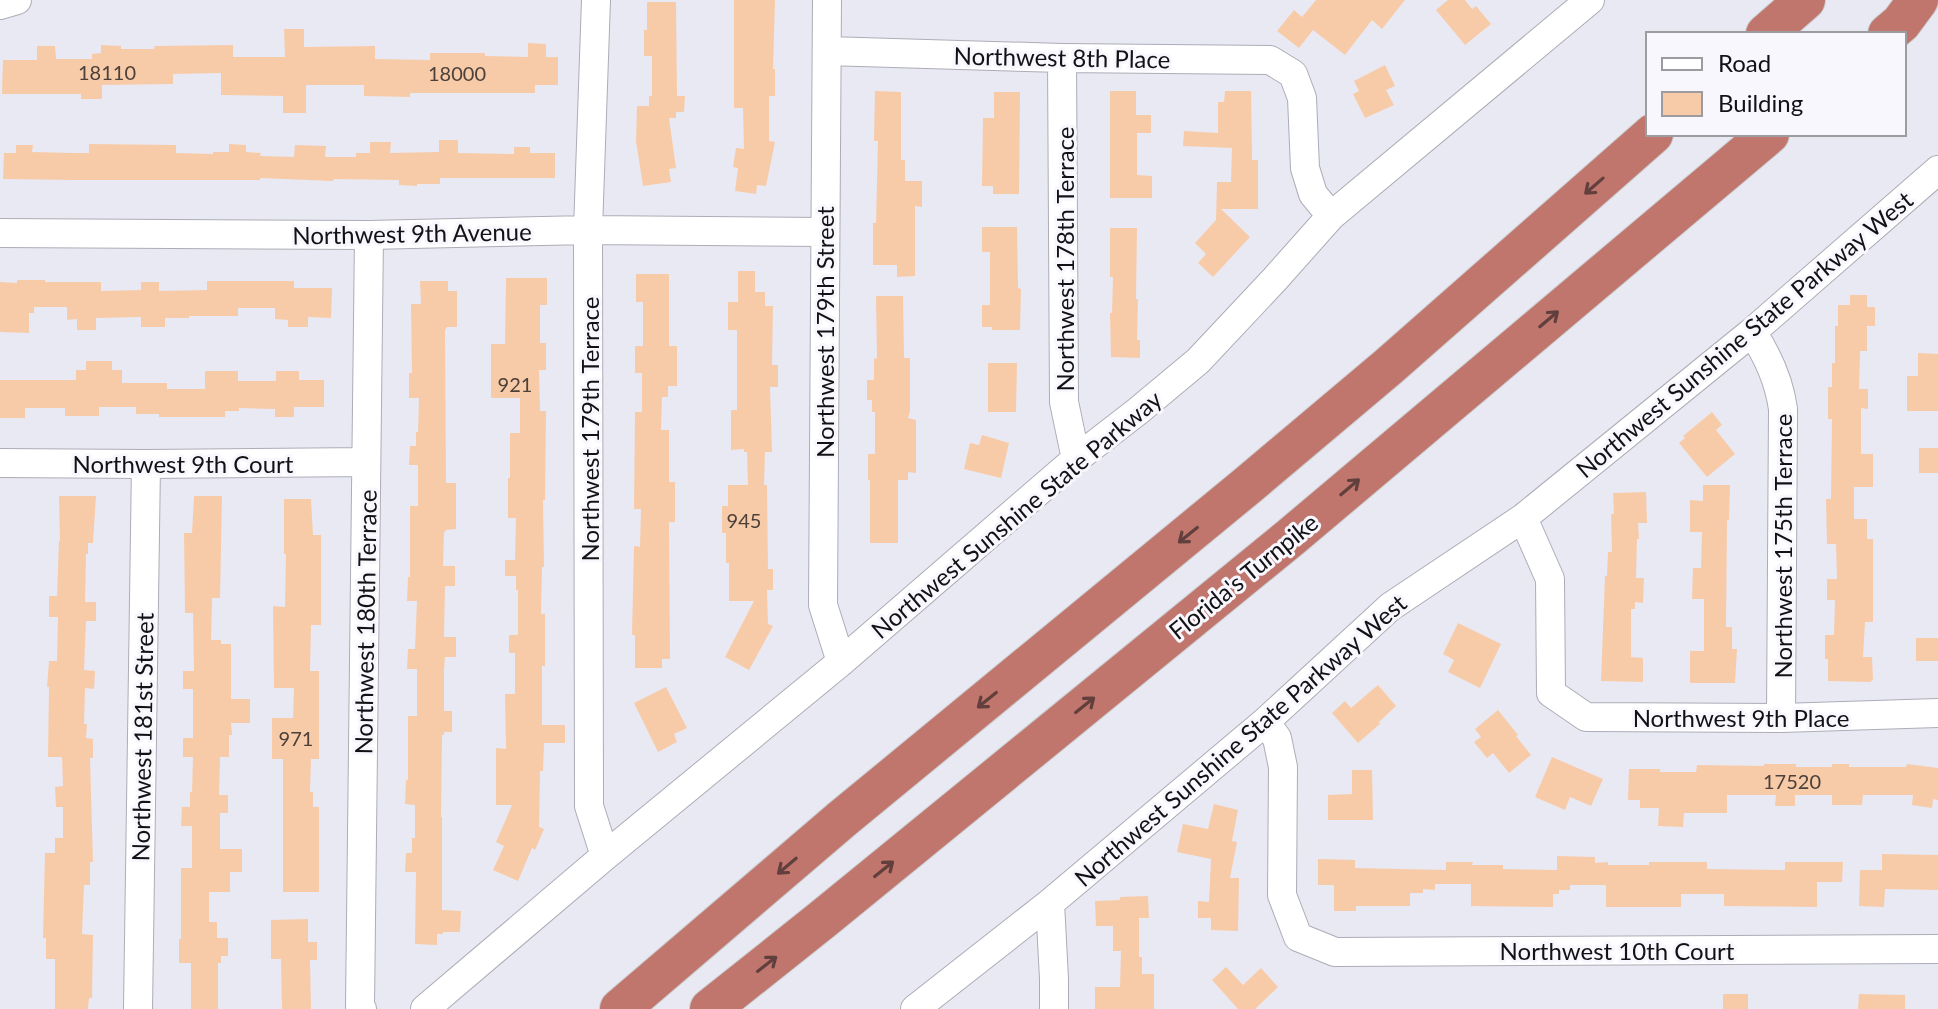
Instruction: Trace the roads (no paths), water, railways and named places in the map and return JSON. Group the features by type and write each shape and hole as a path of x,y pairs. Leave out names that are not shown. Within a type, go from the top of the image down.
{"highway":[{"path":"1768,32 1805,0"},
{"path":"1902,19 1938,1"},
{"path":"620,1009 842,819 1376,377 1651,136"},
{"name":"Florida's Turnpike","path":"710,1009 1291,537 1767,136"}],"street":[{"path":"0,5 17,0"},
{"name":"Northwest 179th Terrace","path":"596,0 588,230 589,806 605,856"},
{"name":"Northwest 179th Street","path":"827,0 823,605 841,662"},
{"name":"Northwest Sunshine State Parkway","path":"425,1009 841,662 1076,459 1198,361 1331,216 1590,0"},
{"name":"Northwest 8th Place","path":"827,51 1270,60 1293,74 1302,98 1305,168 1313,194 1331,216"},
{"name":"Northwest 178th Terrace","path":"1062,58 1064,402 1076,459"},
{"name":"Northwest Sunshine State Parkway West","path":"915,1009 1050,903 1265,722 1390,607 1523,518 1752,332 1938,170"},
{"name":"Northwest 9th Avenue","path":"0,233 369,235 588,230 824,232"},
{"name":"Northwest 180th Terrace","path":"362,1009 369,235"},
{"name":"Northwest 175th Terrace","path":"1752,332 1774,371 1783,409 1781,718"},
{"name":"Northwest 9th Court","path":"0,463 366,462"},
{"name":"Northwest 181st Street","path":"138,1009 146,464"},
{"name":"Northwest 9th Place","path":"1523,518 1550,579 1551,693 1586,717 1781,718 1938,713"},
{"name":"Northwest 10th Court","path":"1265,722 1277,738 1283,767 1282,895 1298,937 1335,952 1938,949"},
{"path":"1050,903 1054,1009"}]}
